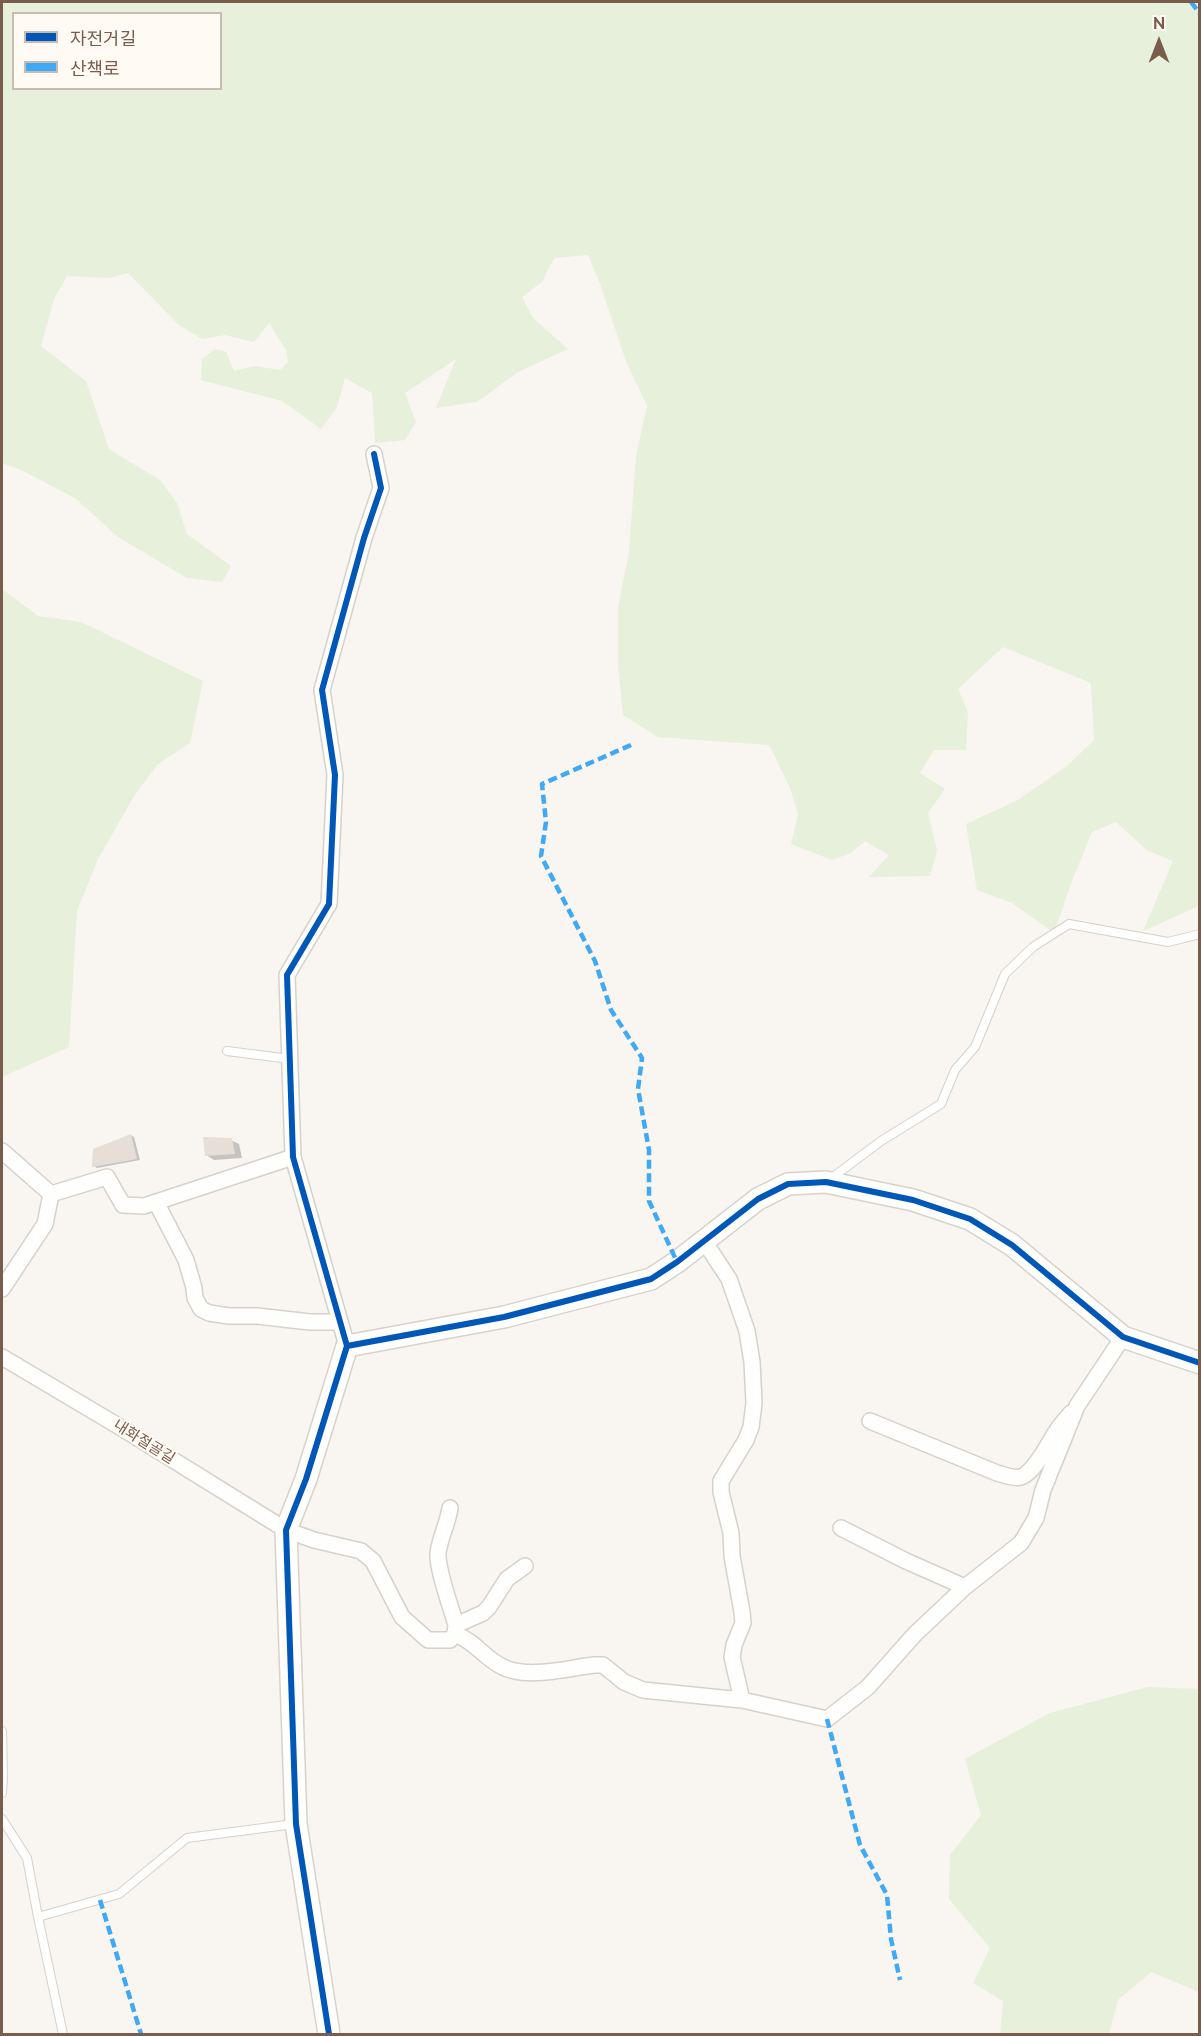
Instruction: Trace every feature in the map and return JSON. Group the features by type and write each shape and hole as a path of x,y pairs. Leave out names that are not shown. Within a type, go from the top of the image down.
{"street":[{"path":"330,2034 296,1824 286,1530 306,1479 347,1346 293,1157 287,975 329,904 335,775 322,690 364,538 381,488 374,454"},
{"path":"2,1151 51,1194"},
{"path":"51,1194 107,1177 123,1205 144,1206 293,1157"},
{"path":"347,1346 504,1317 651,1279 758,1199 788,1184 826,1182 913,1200 970,1219 1012,1245 1124,1337 1200,1363"},
{"path":"2,1289 45,1224 51,1194"},
{"path":"156,1202 186,1260 195,1298 201,1309 209,1313 229,1316 340,1322"},
{"path":"704,1241 729,1279 747,1331 752,1362 754,1403 751,1427 746,1440 721,1481 742,1612 742,1623 732,1657 742,1700"},
{"path":"870,1421 998,1473 1012,1478 1020,1477 1028,1473 1039,1459 1124,1337"},
{"name":"내화절골길","path":"5,1363 120,1427 286,1530 314,1540 361,1551 373,1561 402,1617 428,1640 450,1640 455,1630"},
{"path":"450,1508 448,1523 438,1553 455,1630 502,1668 534,1673 603,1665 624,1682 643,1690 742,1700 826,1719 868,1687 915,1634 964,1587 1021,1543 1036,1518 1050,1473 1077,1406"},
{"path":"841,1528 964,1587"},
{"path":"455,1630 483,1612 507,1579 525,1566"}],"lane":[{"path":"826,1182 881,1141 941,1104 955,1070 975,1047 1005,974 1034,947 1070,924 1168,942 1200,934"},
{"path":"227,1051 290,1059"},
{"path":"2,1731 2,1793"},
{"path":"2,1819 27,1858 63,2034"},
{"path":"38,1917 118,1894 187,1838 296,1824"}],"green space":[{"path":"2,2 1199,2 1199,906 1143,931 1173,861 1148,851 1116,822 1092,832 1054,933 1012,903 977,890 966,824 1018,800 1067,766 1094,740 1091,683 1003,647 958,689 968,712 966,750 934,750 920,773 945,789 928,813 937,851 930,876 869,877 889,855 865,841 851,853 832,860 791,844 798,814 790,788 769,745 658,737 623,715 618,666 618,607 629,553 636,455 647,406 626,361 588,255 554,258 542,282 522,297 533,318 568,349 518,372 477,402 436,408 456,359 405,393 416,422 405,440 375,443 372,393 345,378 337,407 321,429 282,401 201,380 202,359 215,349 226,352 234,371 255,366 280,370 288,362 286,350 269,323 254,342 225,335 202,339 179,325 128,273 110,278 67,276 54,299 41,346 86,381 109,449 160,480 177,503 187,534 231,566 222,582 187,578 118,537 75,498 21,470 2,463"},
{"path":"2,589 38,616 81,622 203,681 190,743 158,764 134,796 98,859 77,911 69,1047 2,1077"},
{"path":"1148,1687 1199,1689 1199,1992 1151,1972 1118,2000 1109,2034 1000,2034 1003,2001 973,1983 990,1948 949,1899 950,1855 981,1815 965,1759 1050,1713"}],"building":[{"path":"131,1134 137,1159 92,1167 93,1149"},
{"path":"203,1137 232,1138 235,1154 205,1156"}],"marked path":[{"path":"1191,2 1200,14"},
{"path":"631,745 542,784 546,822 541,856 595,961 611,1010 642,1058 638,1089 649,1150 649,1201 677,1262"},
{"path":"827,1719 860,1845 887,1895 891,1939 900,1980"},
{"path":"100,1900 141,2034"}],"cycle path":[{"path":"347,1346 293,1157 287,975 329,904 335,775 322,690 364,538 381,488 374,454"},
{"path":"329,2034 296,1824 286,1530 306,1479 347,1346 504,1317 651,1279 677,1262 758,1199 788,1184 826,1182 913,1200 970,1219 1012,1245 1123,1337 1200,1363"}]}
